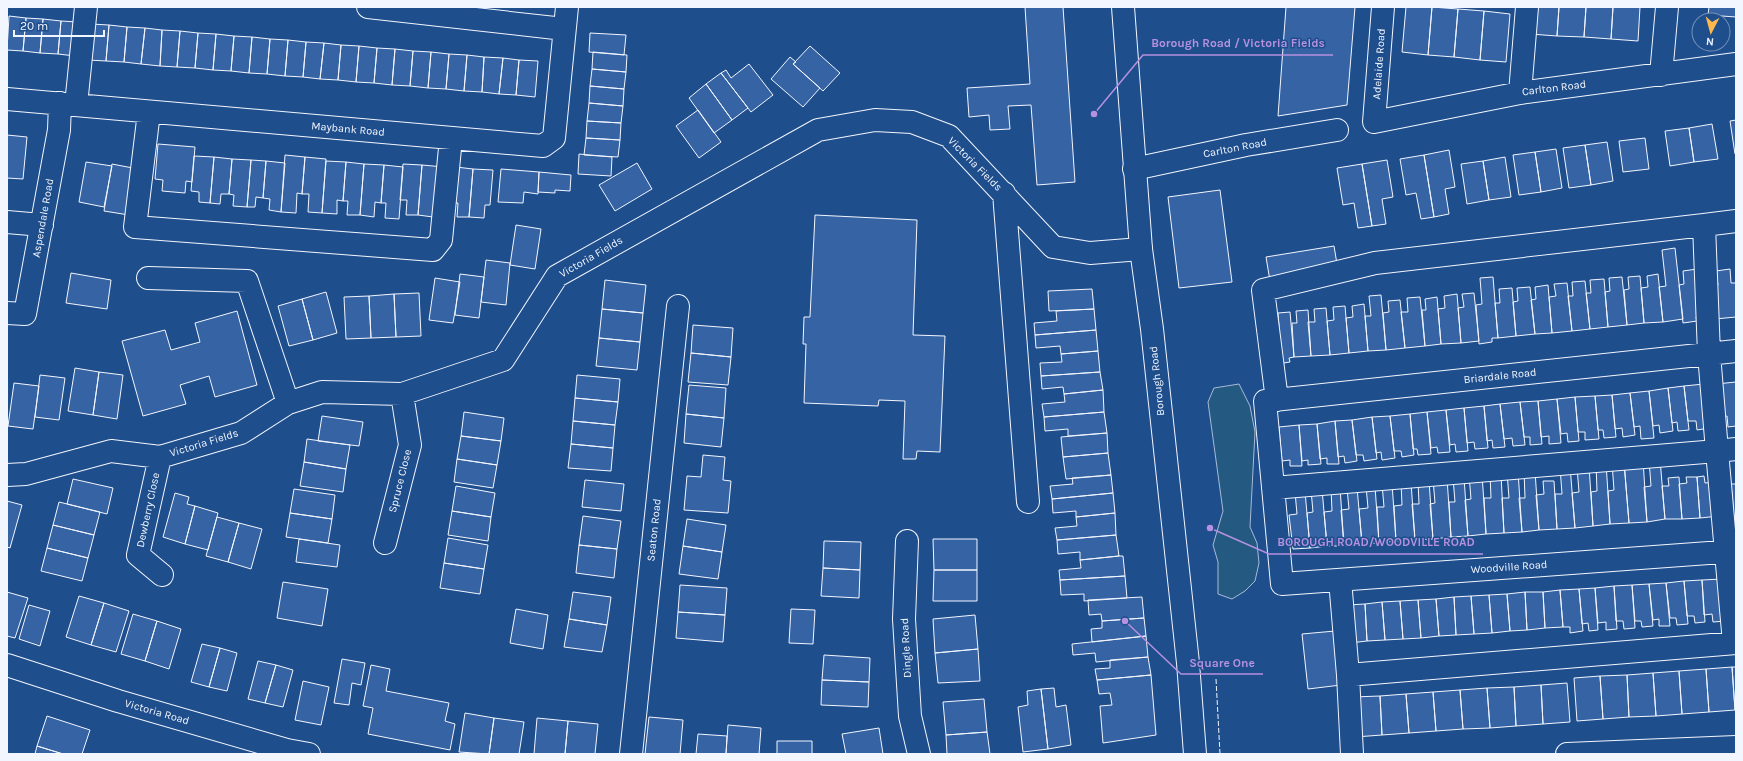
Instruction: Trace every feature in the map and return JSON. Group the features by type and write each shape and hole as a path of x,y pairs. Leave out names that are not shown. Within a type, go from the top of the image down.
{"main road":[{"name":"Aspendale Road","path":"7,313 25,314 59,130 68,104 86,7"},
{"path":"368,7 564,29"},
{"name":"Maybank Road","path":"7,98 149,112 543,146 554,138 567,7"},
{"name":"Borough Road","path":"1123,7 1141,249 1152,329 1188,663 1195,754"},
{"name":"Adelaide Road","path":"1374,122 1383,7"},
{"path":"1520,92 1527,7"},
{"path":"1661,75 1667,7"},
{"name":"Carlton Road","path":"1374,122 1520,92 1661,75 1736,64"},
{"path":"149,112 135,227 434,250 441,240 451,138"},
{"name":"Victoria Fields","path":"7,475 26,474 111,451 160,457 241,433 288,403 322,392 402,394 503,360 557,276 818,130 875,120 912,122 949,136 1054,247 1090,253 1141,249"},
{"name":"Carlton Road","path":"1134,169 1246,145 1337,130"},
{"path":"1004,193 1028,502"},
{"path":"1727,450 1273,488 1271,400 1263,290 1375,263 1704,226 1736,221"},
{"path":"7,222 42,225"},
{"path":"1348,675 1735,643 1727,450 1709,354 1704,226"},
{"path":"148,278 247,281 288,403"},
{"name":"Seaton Road","path":"631,754 678,306"},
{"name":"Briardale Road","path":"1271,400 1736,351"},
{"name":"Spruce Close","path":"385,543 410,445 402,394"},
{"name":"Dewberry Close","path":"160,457 138,555 162,575"},
{"name":"Woodville Road","path":"1273,488 1282,584 1731,551"},
{"name":"Dingle Road","path":"908,541 904,619 910,716 919,754"},
{"path":"1340,580 1348,675 1352,754"},
{"name":"Victoria Road","path":"7,665 126,703 287,750 309,754"},
{"path":"1567,754 1736,747"}],"shaded area":[{"path":"1239,384 1250,406 1255,432 1250,527 1257,543 1259,563 1255,581 1245,591 1232,599 1218,594 1218,562 1213,545 1223,511 1208,402 1214,388"}],"building":[{"path":"1025,7 1063,7 1075,182 1037,185 1031,105 1008,106 1010,129 990,130 989,115 969,117 967,88 1030,84"},
{"path":"1286,7 1355,7 1347,105 1278,116"},
{"path":"1406,7 1432,7 1428,55 1402,52"},
{"path":"1432,7 1458,9 1454,57 1428,55"},
{"path":"1532,7 1559,7 1557,36 1530,34"},
{"path":"1559,7 1586,7 1584,37 1557,36"},
{"path":"1586,7 1613,7 1611,39 1584,37"},
{"path":"1613,7 1640,7 1638,41 1611,39"},
{"path":"1709,7 1736,7 1736,17 1731,17 1731,12 1708,12"},
{"path":"1458,9 1484,11 1480,60 1454,57"},
{"path":"1484,11 1510,14 1506,62 1480,60"},
{"path":"9,16 26,18 23,51 7,50"},
{"path":"26,18 43,19 40,53 23,51"},
{"path":"43,19 61,21 58,54 40,53"},
{"path":"61,21 78,22 75,56 58,54"},
{"path":"91,24 109,25 106,61 88,60"},
{"path":"109,25 127,27 124,62 106,61"},
{"path":"127,27 145,28 141,64 124,62"},
{"path":"145,28 162,30 160,66 141,64"},
{"path":"162,30 180,31 177,67 160,66"},
{"path":"180,31 198,33 195,68 177,67"},
{"path":"198,33 216,34 213,70 195,68"},
{"path":"590,33 626,35 624,55 589,52"},
{"path":"216,34 234,36 231,71 213,70"},
{"path":"234,36 252,37 249,73 231,71"},
{"path":"252,37 270,39 267,74 249,73"},
{"path":"270,39 288,40 285,76 267,74"},
{"path":"288,40 306,42 303,77 285,76"},
{"path":"306,42 324,43 320,79 303,77"},
{"path":"324,43 341,45 338,80 320,79"},
{"path":"341,45 359,46 356,82 338,80"},
{"path":"359,46 377,48 374,83 356,82"},
{"path":"810,46 840,73 823,91 793,64"},
{"path":"377,48 395,49 392,85 374,83"},
{"path":"395,49 413,51 410,86 392,85"},
{"path":"413,51 431,52 428,88 410,86"},
{"path":"431,52 449,54 446,89 428,88"},
{"path":"593,52 627,55 626,72 592,69"},
{"path":"449,54 467,55 464,91 446,89"},
{"path":"467,55 484,57 482,92 464,91"},
{"path":"484,57 503,58 499,94 482,92"},
{"path":"790,57 796,62 793,64 820,88 803,107 771,79"},
{"path":"503,58 519,60 516,95 499,94"},
{"path":"519,60 538,61 535,97 516,95"},
{"path":"749,64 773,95 751,112 721,73 726,70 731,78"},
{"path":"592,69 626,72 624,89 590,86"},
{"path":"721,73 748,108 732,120 706,84"},
{"path":"706,84 732,120 714,133 689,98"},
{"path":"590,86 624,89 623,106 589,103"},
{"path":"589,103 623,106 621,123 587,121"},
{"path":"698,110 721,142 699,158 676,126"},
{"path":"1736,120 1736,154 1735,154 1730,121"},
{"path":"587,121 621,123 620,140 586,138"},
{"path":"1712,124 1718,159 1694,162 1689,128"},
{"path":"1689,128 1694,162 1670,166 1665,131"},
{"path":"7,135 27,137 23,179 7,178"},
{"path":"586,138 620,140 618,157 584,155"},
{"path":"1645,138 1649,169 1623,172 1619,141"},
{"path":"1607,142 1613,181 1591,185 1585,145"},
{"path":"158,144 195,147 192,182 186,181 185,193 162,191 163,180 155,179"},
{"path":"1585,145 1591,185 1569,188 1563,148"},
{"path":"1556,149 1562,188 1541,192 1535,152"},
{"path":"1449,150 1455,187 1445,189 1449,214 1434,217 1424,155"},
{"path":"1535,152 1541,192 1519,195 1513,155"},
{"path":"579,154 612,157 611,176 578,174"},
{"path":"285,155 305,157 302,194 297,193 296,213 281,212"},
{"path":"1424,155 1434,217 1421,219 1416,193 1406,195 1400,159"},
{"path":"194,156 214,157 210,203 199,202 199,192 191,191"},
{"path":"214,157 232,159 229,194 221,194 220,204 210,203"},
{"path":"305,157 326,159 322,213 308,212 309,194 302,194"},
{"path":"1505,157 1511,197 1489,200 1483,161"},
{"path":"232,159 251,160 247,207 233,206 234,195 229,194"},
{"path":"251,160 266,161 263,198 256,197 255,207 247,207"},
{"path":"1387,160 1393,197 1382,199 1386,224 1372,226 1362,164"},
{"path":"266,161 285,163 281,212 269,210 270,199 263,198"},
{"path":"326,161 346,162 343,201 337,200 337,214 322,213"},
{"path":"1483,161 1489,200 1467,204 1461,164"},
{"path":"86,162 112,166 104,207 79,202"},
{"path":"346,162 364,164 360,215 347,215 348,201 343,201"},
{"path":"637,163 652,189 615,211 599,185"},
{"path":"112,164 138,169 129,215 104,211"},
{"path":"364,164 384,165 381,203 375,202 374,217 360,215"},
{"path":"403,164 422,165 418,215 406,215 407,200 400,200"},
{"path":"1362,164 1372,226 1358,228 1354,203 1343,205 1337,168"},
{"path":"384,165 403,167 399,219 385,218 386,203 381,203"},
{"path":"422,165 444,167 433,217 418,215"},
{"path":"456,167 473,169 469,217 457,217 458,203 453,203"},
{"path":"473,169 493,170 490,205 485,205 484,218 469,217"},
{"path":"501,169 539,172 538,194 524,192 523,203 498,202"},
{"path":"539,172 571,175 570,191 555,190 555,193 538,192"},
{"path":"1220,190 1232,282 1179,288 1168,197"},
{"path":"815,215 917,220 913,335 945,336 940,452 917,451 916,459 903,459 905,401 879,400 878,406 804,403 806,344 803,344 804,317 810,317"},
{"path":"516,225 541,229 535,269 510,265"},
{"path":"1334,246 1338,270 1270,281 1266,257"},
{"path":"1675,248 1683,319 1663,322 1659,287 1666,286 1662,250"},
{"path":"486,260 510,263 506,305 481,302"},
{"path":"1697,269 1702,317 1696,317 1697,321 1683,323 1679,285 1684,284 1683,271"},
{"path":"1730,269 1731,283 1736,283 1736,317 1715,319 1711,286 1718,285 1716,271"},
{"path":"71,273 111,280 107,309 66,303"},
{"path":"460,274 484,277 479,318 455,315"},
{"path":"1658,274 1663,322 1644,323 1641,288 1648,287 1647,276"},
{"path":"1640,276 1644,323 1627,325 1624,290 1629,289 1628,277"},
{"path":"1493,277 1498,338 1492,338 1492,342 1479,344 1476,305 1482,304 1480,278"},
{"path":"1622,277 1627,325 1608,327 1605,292 1610,291 1609,278"},
{"path":"435,278 460,282 453,323 429,320"},
{"path":"1604,279 1608,327 1590,329 1586,293 1591,293 1590,280"},
{"path":"605,280 646,285 643,313 602,309"},
{"path":"1585,281 1590,329 1572,331 1568,296 1573,296 1572,282"},
{"path":"1567,283 1572,331 1552,333 1549,297 1556,296 1554,284"},
{"path":"1548,285 1552,333 1535,334 1531,300 1536,299 1535,287"},
{"path":"1530,287 1535,334 1516,336 1513,302 1518,301 1517,288"},
{"path":"1512,288 1516,336 1498,338 1495,303 1500,303 1499,289"},
{"path":"1092,289 1094,309 1049,311 1048,291"},
{"path":"326,292 337,333 313,340 302,299"},
{"path":"419,293 421,336 396,337 394,294"},
{"path":"1474,293 1479,341 1461,343 1458,308 1464,307 1462,294"},
{"path":"394,294 396,337 371,338 369,296"},
{"path":"1457,294 1461,343 1441,344 1438,309 1445,308 1444,296"},
{"path":"1381,295 1386,350 1368,351 1365,316 1371,316 1369,296"},
{"path":"369,296 371,338 346,339 344,297"},
{"path":"1420,297 1425,346 1405,348 1401,312 1408,312 1407,298"},
{"path":"1437,297 1441,344 1425,346 1422,310 1426,310 1425,299"},
{"path":"302,299 313,340 289,346 278,306"},
{"path":"1400,300 1405,348 1386,350 1383,313 1389,312 1388,301"},
{"path":"1364,304 1368,351 1349,353 1346,318 1353,317 1352,306"},
{"path":"1345,306 1349,353 1330,355 1327,321 1334,320 1333,307"},
{"path":"1326,308 1330,355 1311,356 1308,322 1315,322 1314,309"},
{"path":"602,309 643,313 640,342 599,338"},
{"path":"1094,309 1096,330 1035,335 1034,323 1057,321 1056,311"},
{"path":"1308,310 1311,356 1294,357 1292,323 1297,323 1296,311"},
{"path":"237,311 257,385 215,397 209,376 180,385 186,404 143,416 122,341 165,330 171,350 200,342 195,323"},
{"path":"1290,312 1294,357 1289,358 1290,362 1277,364 1274,327 1279,326 1278,313"},
{"path":"693,325 733,328 731,357 691,353"},
{"path":"1096,330 1098,351 1061,354 1060,346 1036,348 1035,335"},
{"path":"599,338 640,342 637,370 596,366"},
{"path":"1098,351 1100,372 1041,376 1040,363 1062,362 1061,354"},
{"path":"691,353 731,357 728,385 688,382"},
{"path":"75,368 99,372 93,415 68,411"},
{"path":"99,372 123,375 117,419 93,415"},
{"path":"1100,372 1103,390 1064,394 1063,387 1042,389 1041,376"},
{"path":"40,375 65,378 59,420 35,417"},
{"path":"577,375 620,379 618,402 575,398"},
{"path":"1736,382 1736,426 1728,427 1727,416 1719,418 1716,384"},
{"path":"14,383 39,386 33,429 8,426"},
{"path":"1704,384 1709,428 1697,430 1696,421 1688,421 1684,386"},
{"path":"689,385 726,388 724,418 686,414"},
{"path":"1684,386 1689,430 1678,431 1677,422 1672,423 1668,388"},
{"path":"1668,388 1673,431 1660,433 1659,425 1653,426 1649,391"},
{"path":"1103,390 1104,412 1044,417 1042,404 1065,402 1064,394"},
{"path":"1649,391 1654,438 1641,439 1640,426 1634,427 1630,393"},
{"path":"1630,393 1635,435 1623,437 1622,428 1615,429 1612,395"},
{"path":"1612,395 1616,437 1604,438 1603,430 1598,430 1595,396"},
{"path":"1595,396 1599,439 1585,440 1585,432 1578,432 1575,397"},
{"path":"1575,397 1579,441 1568,442 1567,433 1561,434 1557,399"},
{"path":"575,398 618,402 615,425 573,421"},
{"path":"1557,399 1561,443 1549,444 1549,436 1541,437 1538,401"},
{"path":"1538,401 1542,444 1530,445 1530,437 1524,437 1520,402"},
{"path":"1520,402 1525,445 1513,446 1512,438 1504,439 1500,404"},
{"path":"1500,404 1505,447 1493,448 1492,440 1487,441 1484,406"},
{"path":"1484,406 1488,448 1475,449 1474,442 1467,443 1464,408"},
{"path":"1464,408 1468,451 1456,452 1455,444 1450,445 1446,410"},
{"path":"1446,410 1450,452 1438,453 1437,447 1431,448 1427,412"},
{"path":"464,412 504,418 501,441 461,436"},
{"path":"1104,412 1107,433 1068,436 1068,429 1045,431 1044,417"},
{"path":"1427,412 1431,454 1418,455 1417,449 1413,449 1410,414"},
{"path":"686,414 724,418 721,447 684,443"},
{"path":"1410,414 1414,455 1402,457 1401,451 1394,451 1390,416"},
{"path":"322,416 363,422 359,446 318,441"},
{"path":"1390,416 1395,458 1382,460 1381,452 1376,453 1372,417"},
{"path":"1372,417 1377,459 1364,461 1363,455 1356,455 1352,420"},
{"path":"1352,420 1357,461 1345,463 1344,456 1338,457 1335,421"},
{"path":"573,421 615,425 613,448 571,444"},
{"path":"1335,421 1339,464 1327,464 1327,458 1320,459 1317,424"},
{"path":"1317,424 1321,464 1308,465 1308,460 1302,461 1299,425"},
{"path":"1299,425 1302,466 1290,466 1290,460 1282,461 1279,427"},
{"path":"1107,433 1108,453 1063,457 1061,437"},
{"path":"461,436 501,441 497,465 457,459"},
{"path":"307,439 350,445 346,469 304,462"},
{"path":"571,444 613,448 611,471 568,468"},
{"path":"1108,453 1111,475 1066,479 1063,457"},
{"path":"703,455 725,457 723,480 731,481 728,513 684,510 687,476 701,477"},
{"path":"457,459 497,465 493,488 454,482"},
{"path":"1660,459 1665,519 1647,522 1644,487 1651,486 1649,460"},
{"path":"1643,460 1647,522 1629,523 1624,462"},
{"path":"304,462 346,469 343,492 300,486"},
{"path":"1624,462 1629,523 1610,524 1608,491 1614,490 1612,463"},
{"path":"1606,463 1610,524 1593,526 1591,492 1597,491 1596,464"},
{"path":"1570,466 1575,528 1557,529 1555,494 1562,494 1560,467"},
{"path":"1589,466 1593,526 1575,528 1572,493 1579,492 1577,467"},
{"path":"1518,471 1522,532 1504,533 1502,498 1509,498 1507,472"},
{"path":"1524,471 1535,471 1539,530 1522,532 1519,498 1525,498"},
{"path":"1482,474 1486,534 1468,536 1465,500 1471,499 1469,475"},
{"path":"1490,474 1501,474 1504,533 1486,534 1484,498 1491,498"},
{"path":"1111,475 1113,493 1052,499 1050,486 1073,484 1072,478"},
{"path":"1704,476 1705,483 1716,482 1719,516 1700,518 1697,477"},
{"path":"1464,477 1468,536 1451,537 1449,502 1455,502 1453,478"},
{"path":"1679,477 1682,519 1665,519 1662,486 1669,486 1668,478"},
{"path":"1686,477 1697,477 1700,518 1682,519 1679,484 1687,483"},
{"path":"1447,478 1451,537 1433,539 1430,504 1435,503 1433,479"},
{"path":"73,479 113,488 107,514 67,504"},
{"path":"585,480 624,484 621,511 582,507"},
{"path":"1429,480 1433,539 1415,540 1412,504 1419,504 1418,481"},
{"path":"1543,481 1554,481 1557,529 1539,530 1536,495 1544,494"},
{"path":"1411,482 1415,540 1396,541 1394,506 1402,505 1401,483"},
{"path":"1392,483 1396,541 1379,543 1377,507 1384,507 1382,484"},
{"path":"1731,484 1736,484 1736,517 1734,518"},
{"path":"456,486 495,493 491,517 452,511"},
{"path":"1366,486 1375,486 1379,543 1362,544 1359,509 1368,508"},
{"path":"1340,487 1344,546 1327,546 1324,512 1332,511 1331,488"},
{"path":"1357,487 1362,544 1344,546 1341,510 1349,509 1347,488"},
{"path":"294,489 335,495 332,519 290,513"},
{"path":"1322,489 1327,546 1310,548 1307,513 1313,512 1311,490"},
{"path":"1305,491 1310,548 1293,549 1289,515 1297,514 1295,492"},
{"path":"175,493 189,497 187,504 195,506 185,544 163,537"},
{"path":"1113,493 1115,513 1076,517 1076,511 1053,513 1052,499"},
{"path":"7,501 22,505 10,548 7,547"},
{"path":"59,502 100,512 94,535 53,525"},
{"path":"195,506 218,513 208,550 185,544"},
{"path":"452,511 491,517 488,541 448,535"},
{"path":"290,513 332,519 328,543 286,537"},
{"path":"1115,513 1116,535 1057,540 1055,528 1077,526 1076,517"},
{"path":"583,516 621,521 617,549 579,545"},
{"path":"217,517 239,523 228,562 206,556"},
{"path":"687,519 726,525 722,552 683,546"},
{"path":"239,523 262,529 251,569 228,562"},
{"path":"53,525 94,535 88,558 47,548"},
{"path":"1116,535 1119,556 1080,560 1080,552 1058,554 1057,540"},
{"path":"448,538 488,545 484,569 444,563"},
{"path":"299,539 340,545 337,567 296,562"},
{"path":"933,539 977,539 977,570 934,570"},
{"path":"824,541 861,542 860,570 823,568"},
{"path":"579,545 617,549 614,578 576,573"},
{"path":"683,546 722,552 718,579 679,574"},
{"path":"47,548 88,558 82,581 41,571"},
{"path":"1123,556 1125,576 1060,580 1059,570 1081,568 1080,560"},
{"path":"444,563 484,569 480,594 440,588"},
{"path":"823,568 860,570 859,598 821,596"},
{"path":"934,570 977,570 977,601 933,601"},
{"path":"1125,576 1127,598 1084,601 1084,594 1061,595 1060,580"},
{"path":"1722,579 1726,621 1713,622 1712,614 1704,615 1702,580"},
{"path":"1702,580 1705,622 1695,623 1694,616 1687,616 1684,581"},
{"path":"1684,581 1688,624 1677,625 1676,618 1670,618 1666,583"},
{"path":"283,582 328,589 322,626 277,618"},
{"path":"1666,583 1670,626 1659,626 1659,619 1653,620 1649,584"},
{"path":"1649,584 1653,626 1642,627 1641,621 1635,621 1632,585"},
{"path":"680,585 727,588 725,615 678,612"},
{"path":"1632,585 1635,628 1624,629 1623,621 1616,621 1614,586"},
{"path":"1614,586 1617,629 1606,630 1606,622 1598,623 1595,588"},
{"path":"1595,588 1598,630 1589,631 1588,623 1582,624 1579,589"},
{"path":"1579,589 1583,631 1570,633 1570,627 1563,627 1560,590"},
{"path":"1560,590 1563,627 1545,628 1543,592"},
{"path":"7,592 28,598 15,638 7,636"},
{"path":"573,592 611,597 607,625 569,619"},
{"path":"1525,592 1527,630 1510,631 1507,594"},
{"path":"1525,592 1543,592 1545,628 1527,630"},
{"path":"1507,594 1510,631 1492,633 1489,595"},
{"path":"1489,595 1492,633 1474,634 1471,596"},
{"path":"79,596 104,603 91,645 66,637"},
{"path":"1471,596 1474,634 1456,635 1454,597"},
{"path":"1142,597 1144,618 1102,621 1101,614 1089,615 1088,600"},
{"path":"1454,597 1456,635 1439,636 1436,599"},
{"path":"1436,599 1439,636 1421,638 1418,600"},
{"path":"1418,600 1421,638 1403,639 1400,601"},
{"path":"1400,601 1403,639 1385,640 1382,602"},
{"path":"1382,602 1385,640 1367,641 1365,604"},
{"path":"104,603 129,611 116,652 91,645"},
{"path":"1365,604 1367,641 1350,643 1347,605"},
{"path":"29,605 50,611 40,646 19,639"},
{"path":"516,609 548,615 543,649 510,643"},
{"path":"791,609 815,610 813,644 789,643"},
{"path":"678,612 725,615 723,642 676,638"},
{"path":"133,614 157,621 145,661 121,654"},
{"path":"975,615 978,649 935,653 933,619"},
{"path":"1144,618 1146,636 1092,642 1091,629 1102,628 1102,621"},
{"path":"569,619 607,625 602,652 564,647"},
{"path":"157,621 181,629 169,669 145,661"},
{"path":"1335,631 1341,685 1308,689 1302,634"},
{"path":"1146,636 1148,657 1096,662 1095,653 1073,655 1072,644"},
{"path":"202,644 220,648 209,687 191,682"},
{"path":"220,648 237,653 227,691 209,687"},
{"path":"978,649 980,681 938,683 935,653"},
{"path":"824,655 870,658 869,682 822,680"},
{"path":"1148,657 1151,675 1097,680 1095,669 1110,668 1110,660"},
{"path":"342,659 365,663 361,685 352,683 349,705 334,703"},
{"path":"258,661 276,665 265,703 248,699"},
{"path":"276,665 293,670 283,707 265,703"},
{"path":"371,665 390,669 386,691 449,703 445,721 455,724 450,750 368,734 373,708 363,706"},
{"path":"1732,667 1735,710 1709,712 1706,669"},
{"path":"1732,667 1736,667 1736,710 1735,710"},
{"path":"1706,669 1709,712 1682,714 1679,671"},
{"path":"1679,671 1682,714 1656,716 1653,673"},
{"path":"1653,673 1656,716 1629,717 1627,675"},
{"path":"1151,675 1156,735 1103,743 1100,706 1112,705 1110,693 1099,694 1097,680"},
{"path":"1627,675 1629,717 1603,719 1600,676"},
{"path":"1600,676 1603,719 1577,721 1574,678"},
{"path":"822,680 869,682 868,707 821,705"},
{"path":"303,681 329,687 321,725 295,720"},
{"path":"1567,683 1570,722 1543,724 1541,685"},
{"path":"1541,685 1543,724 1516,726 1514,687"},
{"path":"1514,687 1516,726 1490,728 1487,688"},
{"path":"1054,688 1056,707 1066,705 1071,745 1048,749 1041,689"},
{"path":"1487,688 1490,728 1463,729 1460,690"},
{"path":"1041,689 1048,749 1023,752 1018,707 1028,705 1027,691"},
{"path":"1460,690 1463,729 1436,731 1433,692"},
{"path":"1433,692 1436,731 1409,733 1406,694"},
{"path":"1406,694 1409,733 1382,735 1380,696"},
{"path":"1380,696 1382,735 1355,737 1353,697"},
{"path":"984,699 987,732 946,735 943,702"},
{"path":"465,713 494,718 489,754 459,752"},
{"path":"47,716 90,730 82,754 63,754 37,746"},
{"path":"649,717 683,720 680,754 645,754"},
{"path":"494,718 524,722 519,754 489,754"},
{"path":"537,718 568,721 565,754 534,754"},
{"path":"568,721 598,724 595,754 565,754"},
{"path":"728,725 761,728 759,754 726,754"},
{"path":"879,728 883,754 846,754 842,734"},
{"path":"987,732 990,754 947,754 946,735"},
{"path":"698,734 727,736 726,754 696,754"},
{"path":"777,741 812,741 812,754 777,754"},
{"path":"37,746 63,754 35,754"}],"fence":[{"path":"1216,679 1220,754"}],"place":[{"name":"Borough Road / Victoria Fields","path":"1094,114"},
{"name":"BOROUGH ROAD/WOODVILLE ROAD","path":"1210,528"},
{"name":"Square One","path":"1125,621"}]}
